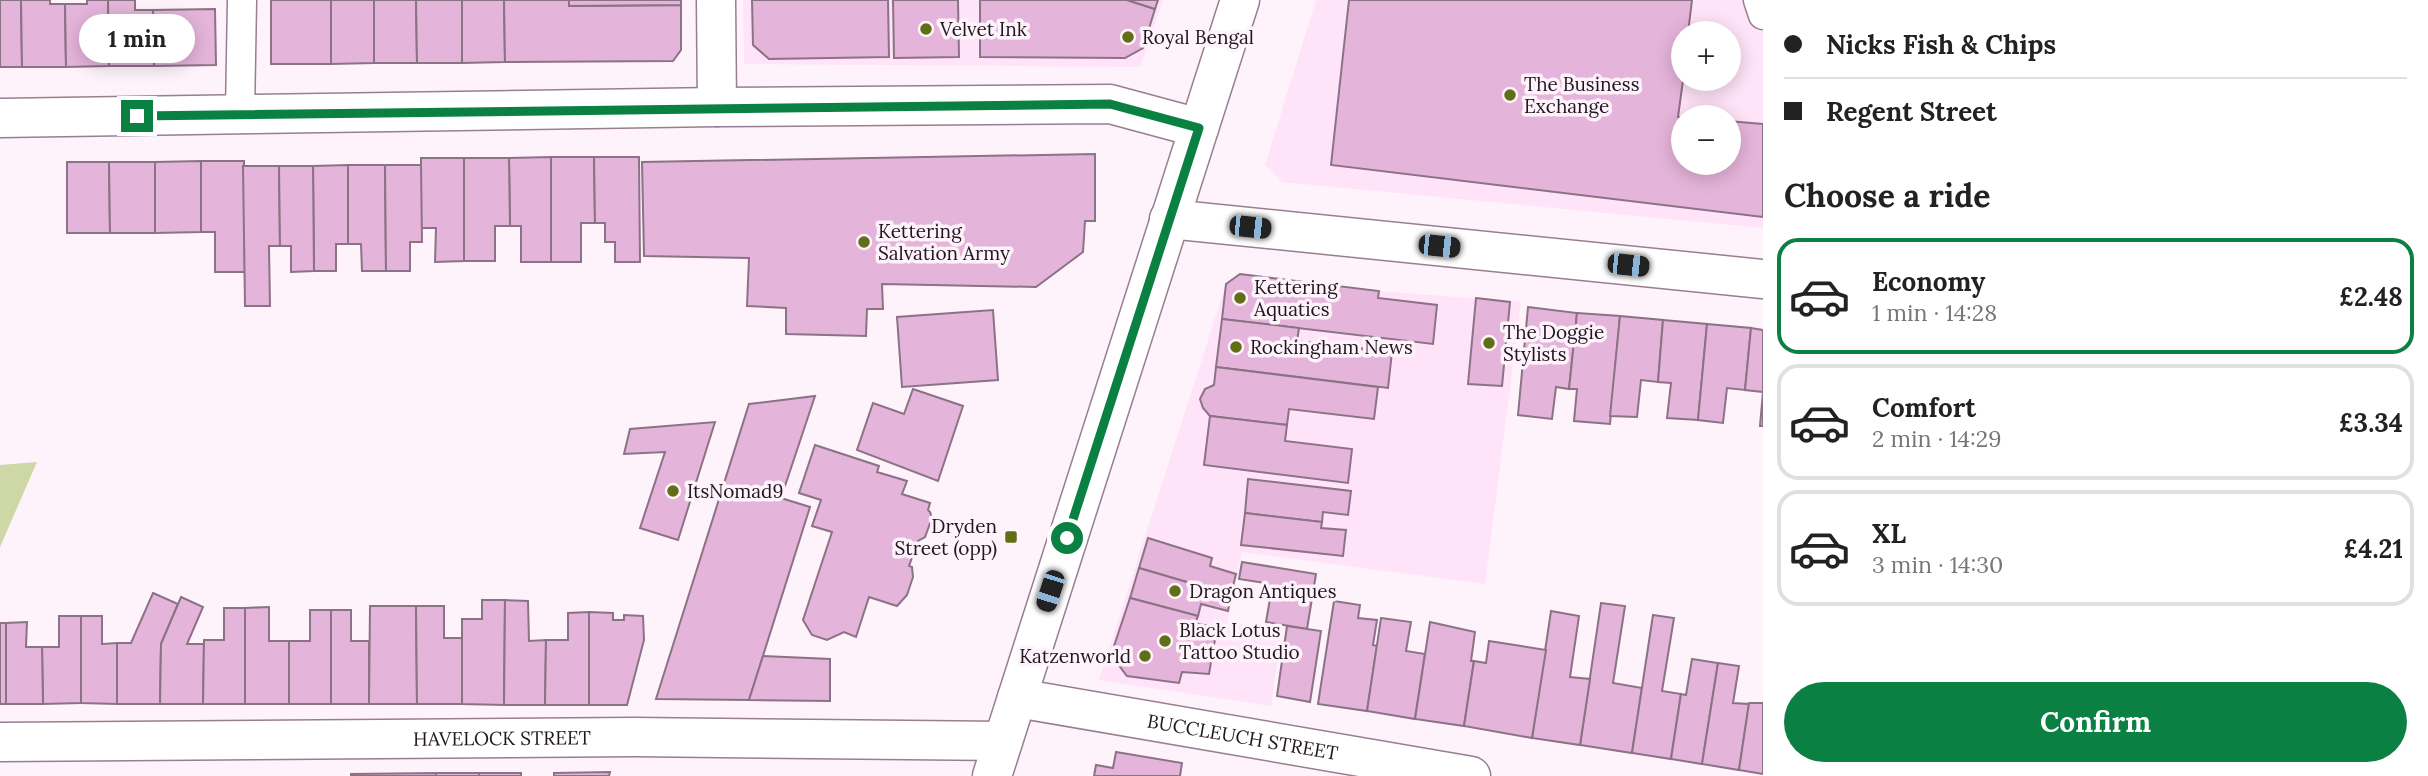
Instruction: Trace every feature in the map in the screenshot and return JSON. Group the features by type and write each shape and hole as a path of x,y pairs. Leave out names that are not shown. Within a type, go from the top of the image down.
{"street":[{"path":"716,0 717,107"},
{"path":"997,759 1240,0"},
{"path":"0,118 1110,104 1199,128"},
{"path":"1169,219 1763,279"},
{"name":"BUCCLEUCH STREET","path":"1017,698 1471,776"},
{"name":"HAVELOCK STREET","path":"0,742 620,737 997,759"}],"lane":[{"path":"240,114 242,0"},
{"path":"1758,0 1763,15"}],"shaded area":[{"path":"743,0 1163,0 1140,67 744,64"},
{"name":"The Business Exchange","path":"1316,0 1763,0 1763,228 1282,182 1265,165"},
{"path":"1240,274 1379,291 1521,302 1485,584 1242,552 1227,622 1282,630 1271,706 1099,680 1226,284"}],"green space":[{"path":"37,462 0,547 0,465"}],"building":[{"path":"0,0 21,0 22,67 0,67"},
{"path":"21,0 50,0 50,4 65,4 66,67 22,67"},
{"path":"87,0 108,0 109,66 66,67 65,4 87,4"},
{"path":"108,0 135,0 135,10 153,10 154,66 109,66"},
{"path":"271,0 331,0 331,64 271,64"},
{"path":"331,0 374,0 374,63 331,64"},
{"path":"374,0 416,0 417,63 374,63"},
{"path":"416,0 462,0 462,63 417,63"},
{"path":"462,0 504,0 505,62 462,63"},
{"path":"504,0 569,0 569,6 681,5 681,50 673,61 505,62"},
{"path":"569,0 681,0 681,5 569,6"},
{"path":"752,0 888,0 889,57 769,59 753,45"},
{"name":"Velvet Ink","path":"893,0 958,0 959,57 894,58"},
{"path":"980,0 1127,0 1155,9 1143,48 1125,58 980,57"},
{"path":"1127,0 1158,0 1155,9"},
{"name":"The Business Exchange","path":"1349,0 1692,0 1689,21 1671,21 1671,91 1682,91 1680,105 1671,105 1671,175 1741,175 1741,122 1763,124 1763,217 1331,165"},
{"path":"215,9 216,65 154,66 153,10"},
{"name":"Kettering Salvation Army","path":"1095,154 1095,221 1085,221 1083,252 1036,287 882,284 883,309 867,309 866,336 786,334 786,308 747,306 749,258 644,256 642,162"},
{"path":"551,157 551,262 521,262 521,226 510,226 509,158"},
{"path":"551,157 594,157 595,223 581,223 581,262 551,262"},
{"path":"594,157 639,157 640,262 615,262 615,242 605,242 605,223 595,223"},
{"path":"421,158 464,158 464,261 435,262 436,228 421,228"},
{"path":"464,158 509,158 510,226 495,226 495,261 464,261"},
{"path":"201,161 201,232 155,233 155,162"},
{"path":"201,161 244,161 245,272 215,272 215,232 201,232"},
{"path":"67,162 109,162 110,233 67,233"},
{"path":"109,162 155,162 155,233 110,233"},
{"path":"348,165 348,244 336,244 336,271 314,271 313,166"},
{"path":"348,165 385,165 386,271 362,271 361,244 348,244"},
{"path":"385,165 421,165 422,242 410,242 410,271 386,271"},
{"path":"243,166 279,166 280,246 269,246 270,306 245,306"},
{"path":"279,166 313,166 314,271 291,272 291,246 280,246"},
{"path":"1240,274 1379,291 1378,298 1437,305 1433,344 1222,319 1226,284"},
{"name":"The Doggie Stylists","path":"1476,298 1510,302 1502,386 1468,384"},
{"path":"1528,307 1577,313 1569,389 1556,387 1552,419 1518,415"},
{"path":"993,310 998,380 902,387 897,317"},
{"path":"1577,313 1620,316 1610,424 1574,421 1577,389 1569,389"},
{"path":"1620,316 1663,320 1658,382 1641,380 1637,417 1610,416"},
{"path":"1222,319 1299,328 1297,341 1392,352 1388,388 1216,367"},
{"path":"1663,320 1707,324 1698,420 1667,418 1671,383 1658,382"},
{"path":"1707,324 1751,328 1745,390 1727,388 1723,423 1698,420"},
{"path":"1751,328 1763,330 1763,392 1745,390"},
{"path":"1216,367 1378,387 1374,419 1289,409 1287,425 1210,416 1200,399 1205,389 1214,385"},
{"path":"913,389 963,406 938,481 857,450 873,403 904,414"},
{"path":"1763,392 1763,426 1760,426"},
{"path":"815,396 781,498 810,507 749,700 656,699 749,404"},
{"path":"1210,416 1287,425 1285,441 1352,449 1348,483 1204,465"},
{"name":"ItsNomad9","path":"715,422 678,540 640,528 665,452 624,454 630,429"},
{"path":"815,445 879,466 877,472 907,481 902,494 930,503 928,510 932,518 925,537 918,541 909,566 912,567 913,577 907,595 897,606 869,597 856,637 844,632 827,640 812,635 803,620 832,532 812,526 821,500 799,493"},
{"path":"1248,479 1351,491 1348,515 1323,512 1322,522 1245,513"},
{"path":"1245,513 1322,522 1321,528 1346,530 1343,556 1241,545"},
{"path":"1148,538 1212,558 1210,566 1236,574 1231,595 1139,568"},
{"path":"1242,562 1316,574 1307,629 1266,622 1271,593 1264,592 1265,583 1239,579"},
{"name":"Dragon Antiques","path":"1139,568 1231,595 1228,611 1201,604 1198,616 1130,598"},
{"path":"153,593 178,604 161,644 160,704 117,704 117,643 131,643"},
{"path":"181,597 203,607 187,644 204,644 203,704 160,704 161,644"},
{"name":"Black Lotus Tattoo Studio","path":"1130,598 1198,616 1195,623 1217,628 1209,674 1182,672 1179,683 1127,676 1111,655"},
{"path":"482,600 505,600 504,705 462,704 462,619 482,619"},
{"path":"505,600 528,601 529,641 546,640 545,705 504,705"},
{"path":"1334,601 1360,605 1358,618 1377,620 1373,645 1377,646 1367,711 1318,704"},
{"path":"1601,603 1625,606 1613,683 1642,688 1632,753 1580,745"},
{"path":"370,606 416,606 417,704 369,704"},
{"path":"416,606 444,606 444,638 462,638 462,704 417,704"},
{"path":"269,607 269,641 289,641 289,704 245,704 245,608"},
{"path":"224,608 245,608 245,704 203,704 204,640 224,640"},
{"path":"310,610 331,610 331,704 289,704 289,641 310,641"},
{"path":"331,610 351,610 351,641 369,641 369,704 331,704"},
{"path":"1551,611 1579,616 1570,677 1590,679 1580,745 1532,738"},
{"path":"589,612 589,705 545,705 546,640 568,640 568,613"},
{"path":"589,612 613,613 613,620 624,620 624,615 643,616 644,640 627,705 589,705"},
{"path":"1653,615 1674,618 1662,691 1681,694 1671,759 1632,753"},
{"path":"59,616 81,616 81,703 43,704 42,647 59,647"},
{"path":"81,616 102,616 102,644 117,643 117,704 81,703"},
{"path":"1381,618 1411,622 1406,651 1425,654 1415,719 1367,711"},
{"path":"27,622 26,647 42,647 43,704 6,704 6,623"},
{"path":"1430,622 1475,632 1471,661 1474,661 1464,726 1415,719"},
{"path":"0,623 6,623 6,704 0,704"},
{"path":"1287,626 1321,631 1310,702 1277,696"},
{"path":"1489,641 1546,650 1532,738 1464,726 1474,661 1486,663"},
{"path":"763,656 830,659 830,701 749,700"},
{"path":"1692,659 1718,663 1702,764 1671,759 1681,694 1686,695"},
{"path":"1718,663 1739,666 1733,703 1749,704 1739,770 1702,764"},
{"path":"1749,703 1763,703 1763,774 1739,770"},
{"path":"1116,752 1182,763 1180,776 1094,776 1096,765 1113,768"},
{"path":"610,772 609,776 554,776 554,773"},
{"path":"436,773 479,773 479,776 436,776"},
{"path":"436,773 436,776 351,776 351,774"},
{"path":"479,773 521,773 521,776 479,776"}],"place":[{"name":"Velvet Ink","path":"926,29"},
{"name":"Royal Bengal","path":"1128,37"},
{"name":"The Business Exchange","path":"1510,95"},
{"name":"Kettering Salvation Army","path":"864,242"},
{"name":"Kettering Aquatics","path":"1240,298"},
{"name":"The Doggie Stylists","path":"1489,343"},
{"name":"Rockingham News","path":"1236,347"},
{"name":"ItsNomad9","path":"673,491"},
{"name":"Dryden Street (opp)","path":"1011,537"},
{"name":"Dragon Antiques","path":"1175,591"},
{"name":"Black Lotus Tattoo Studio","path":"1165,641"},
{"name":"Katzenworld","path":"1145,656"}],"route":[{"path":"137,116 1110,104 1199,128 1067,538"}]}
